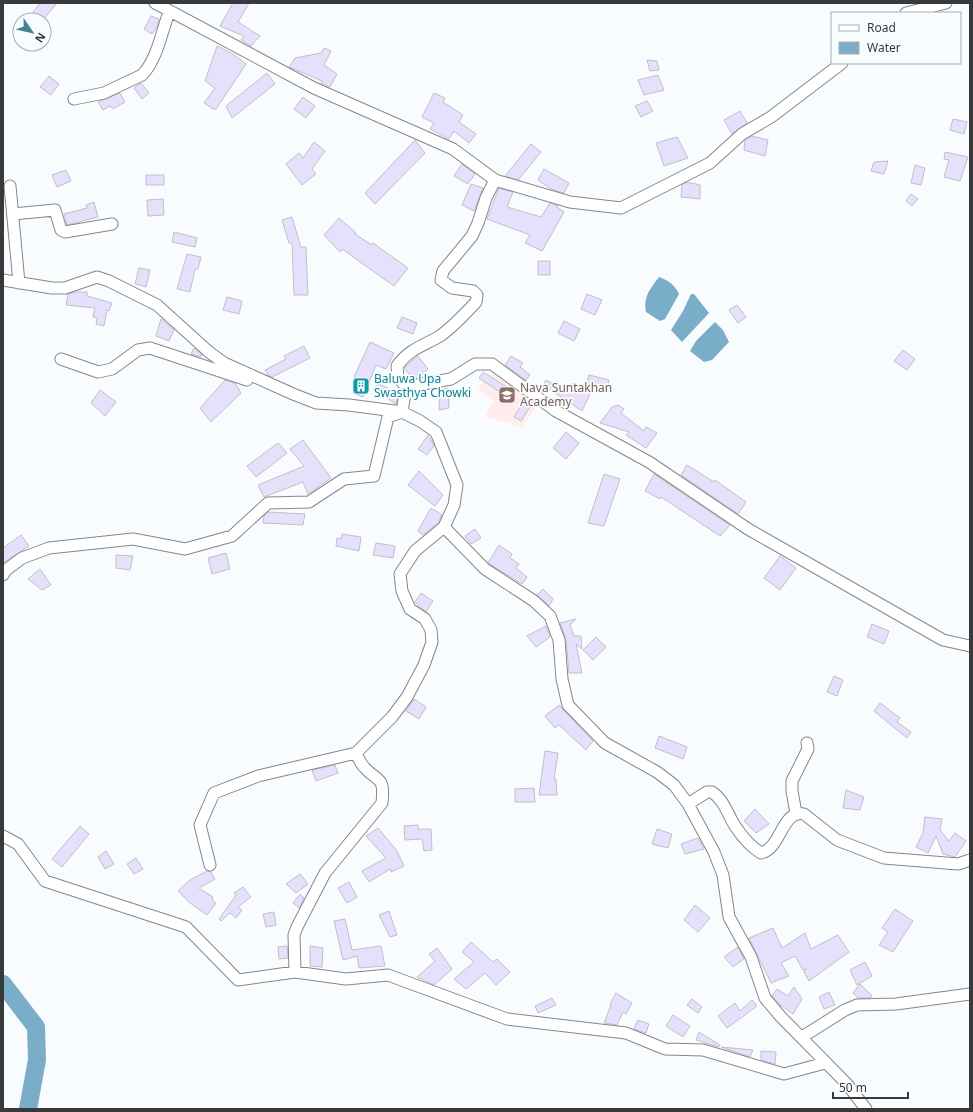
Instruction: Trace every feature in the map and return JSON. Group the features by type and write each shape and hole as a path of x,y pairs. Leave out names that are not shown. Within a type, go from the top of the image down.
{"street":[{"path":"155,3 169,12 314,88 453,149 495,180 570,202 621,208 710,163 742,134 771,117 841,64"},
{"path":"910,12 946,3"},
{"path":"74,99 104,93 147,70 155,54 169,12"},
{"path":"402,412 406,387 398,376 397,366 404,356 439,336 455,324 476,302 477,295 473,291 452,288 441,280 443,271 472,236 486,198 495,180"},
{"path":"10,186 19,283"},
{"path":"13,214 55,210 61,230 66,232 112,224"},
{"path":"3,280 52,288 65,288 97,278 109,281 157,305 209,352 224,363 273,385 316,403 349,405 402,412 420,421 436,432 457,485 454,505 444,527 415,551 400,574 402,592 410,609 425,619 431,630 432,642 424,665 407,697 392,717 356,753 258,776 214,793 200,825 210,865"},
{"path":"61,359 98,372 112,369 138,350 150,348 254,382 273,385"},
{"path":"406,387 452,379 476,364 492,364 556,411 649,462 748,529 943,640 970,646"},
{"path":"3,575 6,570 22,558 49,548 133,539 185,549 232,536 268,503 309,502 344,479 374,476 388,417 402,412"},
{"path":"444,527 485,569 534,601 550,616 559,640 562,679 568,705 605,743 657,772 674,785 688,804 716,858 723,875 729,917 751,957 765,998 781,1017 847,1084 866,1109"},
{"path":"796,813 792,781 805,756 808,748 807,743"},
{"path":"295,972 294,935 297,927 325,873 382,803 383,790 379,778 364,767 356,753"},
{"path":"688,804 707,792 712,792 724,807 735,826 756,850 761,853 770,848 792,816 796,813 804,814 832,837 884,858 958,864 970,860"},
{"path":"3,836 18,844 45,881 186,927 238,980 295,972 346,980 388,976 507,1019 626,1033 665,1049 703,1050 784,1074 825,1063"},
{"path":"802,1037 845,1010 857,1005 896,1004 970,994"}],"shaded area":[{"name":"Nava Suntakhan Academy","path":"493,368 538,402 523,427 485,417 493,401 478,389"}],"water":[{"path":"659,277 671,283 679,294 665,319 660,321 646,312 645,307 646,297"},
{"path":"691,294 694,294 709,313 682,342 671,330 683,311"},
{"path":"715,322 723,330 729,342 712,360 704,362 690,351 696,341"}],"building":[{"path":"40,3 57,3 50,12 33,12"},
{"path":"233,3 249,3 238,22 260,36 251,46 241,40 244,36 220,26"},
{"path":"151,16 159,19 157,27 152,34 144,29"},
{"path":"217,46 233,54 246,64 216,109 213,109 204,103 215,88 205,81"},
{"path":"324,48 331,51 324,65 337,74 330,87 321,83 322,81 289,67 295,58 321,53"},
{"path":"647,60 657,61 659,70 650,71"},
{"path":"267,73 275,84 232,118 226,106"},
{"path":"658,75 664,90 644,95 638,80"},
{"path":"49,76 59,84 51,95 40,87"},
{"path":"141,83 149,93 142,99 134,88"},
{"path":"120,93 125,102 113,109 110,106 103,110 98,102"},
{"path":"434,93 445,98 443,102 463,115 459,122 476,134 469,143 454,131 449,139 430,129 434,123 422,117"},
{"path":"303,97 315,106 306,118 294,109"},
{"path":"647,101 653,111 641,117 635,106"},
{"path":"740,111 747,123 732,134 724,120"},
{"path":"953,119 967,122 964,134 950,130"},
{"path":"752,136 768,140 765,156 744,150 745,140"},
{"path":"677,137 688,158 664,166 656,143"},
{"path":"415,140 425,153 375,204 365,193"},
{"path":"314,142 325,151 312,169 316,174 302,185 286,164 299,153 303,158"},
{"path":"531,144 541,152 518,180 505,176"},
{"path":"945,152 968,157 960,181 944,177 949,160 944,159"},
{"path":"888,161 884,174 871,171 874,162"},
{"path":"462,164 475,174 468,184 454,176"},
{"path":"915,165 925,168 921,185 911,183"},
{"path":"544,169 569,183 564,193 551,189 538,180"},
{"path":"66,170 71,181 57,187 52,175"},
{"path":"146,175 164,175 164,185 146,185"},
{"path":"687,182 700,185 700,199 681,197 682,185"},
{"path":"471,184 483,188 474,211 462,205"},
{"path":"499,188 513,192 507,207 541,217 550,203 558,206 557,207 564,212 542,251 525,243 530,235 487,219"},
{"path":"911,194 918,199 912,206 906,201"},
{"path":"163,199 164,215 148,216 147,200"},
{"path":"94,202 98,217 67,225 64,214 87,208 86,205"},
{"path":"292,217 301,247 306,247 308,295 294,295 292,243 289,243 282,220"},
{"path":"339,218 356,233 355,234 372,245 373,243 408,268 394,286 342,249 340,252 324,235"},
{"path":"174,232 197,238 195,247 172,242"},
{"path":"187,254 201,257 198,269 195,269 190,292 177,289"},
{"path":"538,261 550,261 550,275 538,275"},
{"path":"139,268 150,270 146,287 135,284"},
{"path":"87,292 87,296 112,303 109,311 107,310 104,326 96,324 97,318 93,317 95,308 66,305 68,294"},
{"path":"587,294 602,300 595,315 581,309"},
{"path":"227,297 242,301 239,314 223,310"},
{"path":"737,305 746,317 738,323 729,310"},
{"path":"402,317 417,323 413,334 397,328"},
{"path":"161,319 174,330 169,341 156,336"},
{"path":"564,321 580,329 574,341 558,333"},
{"path":"370,342 394,353 386,369 376,365 363,397 353,393 358,379 354,377"},
{"path":"304,346 310,358 272,377 268,375 265,370 286,359 284,356"},
{"path":"194,348 202,355 201,357 191,354"},
{"path":"903,350 915,359 907,370 894,361"},
{"path":"418,356 428,369 418,378 413,379 404,368"},
{"path":"511,356 523,363 520,367 530,375 526,380 505,365"},
{"path":"483,372 513,391 506,400 499,394 500,392 479,378"},
{"path":"589,375 609,380 607,392 586,386"},
{"path":"225,380 235,383 241,393 211,422 200,408"},
{"path":"546,380 567,391 572,383 590,394 582,411 543,385"},
{"path":"379,384 398,393 396,404 373,389"},
{"path":"448,388 449,408 439,410 440,390"},
{"path":"100,390 116,402 105,416 91,403"},
{"path":"525,399 532,403 521,421 514,417"},
{"path":"618,405 624,409 621,413 644,431 646,427 657,433 646,448 626,435 629,432 600,423 612,407"},
{"path":"566,432 579,443 566,459 553,448"},
{"path":"428,435 434,446 427,455 418,449"},
{"path":"303,440 331,478 308,494 303,482 264,497 258,485 304,466 290,449"},
{"path":"278,443 287,453 256,477 247,466"},
{"path":"687,465 714,482 715,480 746,502 738,514 681,475"},
{"path":"419,471 443,495 435,506 408,485"},
{"path":"604,474 620,479 604,526 588,523"},
{"path":"654,474 730,525 720,536 661,497 660,499 645,491"},
{"path":"431,508 442,515 438,523 423,535 418,531"},
{"path":"269,512 305,514 303,525 263,523 264,516"},
{"path":"475,529 481,538 471,544 465,536"},
{"path":"342,534 361,537 359,551 336,546 337,538 341,539"},
{"path":"21,535 29,546 3,563 3,548"},
{"path":"376,543 395,546 393,558 373,555"},
{"path":"499,545 512,554 510,558 519,564 516,568 527,577 522,584 488,563"},
{"path":"226,553 230,569 212,574 208,558"},
{"path":"116,555 133,556 130,570 116,568"},
{"path":"780,556 796,568 780,590 764,578"},
{"path":"40,569 51,585 42,590 28,579"},
{"path":"543,589 553,599 549,606 537,595"},
{"path":"421,593 433,601 426,612 415,602"},
{"path":"576,619 570,625 574,636 581,636 582,649 576,644 582,673 569,673 566,639 560,623"},
{"path":"872,624 889,631 884,644 867,637"},
{"path":"546,626 550,637 536,647 527,636"},
{"path":"596,637 606,647 593,660 583,650"},
{"path":"834,676 843,680 837,696 827,692"},
{"path":"414,699 426,707 419,719 406,711"},
{"path":"880,703 900,718 897,722 911,732 907,738 874,711"},
{"path":"559,705 593,741 586,750 559,725 555,728 545,716"},
{"path":"659,736 687,747 683,759 655,748"},
{"path":"545,751 558,753 554,779 556,779 557,795 539,795"},
{"path":"335,765 338,773 316,781 312,770"},
{"path":"534,788 535,802 515,802 515,789"},
{"path":"846,790 864,797 860,810 843,808"},
{"path":"755,809 769,824 756,833 744,821"},
{"path":"925,817 942,819 940,830 949,841 955,833 966,841 955,857 943,854 936,836 928,853 916,847 923,833"},
{"path":"418,825 418,829 431,829 432,850 424,851 422,839 405,840 404,826"},
{"path":"80,826 89,834 62,867 52,859"},
{"path":"378,828 397,851 404,866 391,872 390,869 369,882 362,871 386,858 366,836"},
{"path":"657,829 672,834 668,848 652,844"},
{"path":"698,838 704,849 685,854 681,844"},
{"path":"106,851 114,864 105,869 98,857"},
{"path":"136,858 143,869 134,874 127,864"},
{"path":"207,871 211,872 215,879 199,888 213,897 212,900 216,903 207,915 190,903 178,891 190,880"},
{"path":"300,874 308,884 296,893 286,884"},
{"path":"349,882 357,897 347,903 338,888"},
{"path":"243,887 251,897 238,907 242,910 236,918 230,913 221,921 219,919 236,895 234,893"},
{"path":"300,894 304,898 299,908 293,903"},
{"path":"695,905 710,918 698,932 684,920"},
{"path":"895,909 913,921 893,952 879,945 888,932 882,928"},
{"path":"389,911 397,935 390,937 379,915"},
{"path":"274,912 276,925 266,927 263,914"},
{"path":"345,919 352,950 381,946 385,966 359,968 357,956 343,960 334,921"},
{"path":"773,928 782,948 805,933 811,949 838,935 849,952 809,981 804,972 806,969 803,970 795,956 781,963 789,976 771,983 749,938"},
{"path":"471,942 493,962 497,959 510,972 496,985 485,973 466,989 454,979 474,962 462,952"},
{"path":"287,946 288,958 279,959 278,947"},
{"path":"310,946 323,948 322,967 310,966"},
{"path":"738,947 744,959 733,967 724,957"},
{"path":"437,948 452,969 434,985 417,977 435,961 429,954"},
{"path":"865,962 872,976 857,985 850,970"},
{"path":"860,984 872,996 870,998 858,998 853,993"},
{"path":"794,987 802,999 793,1014 779,1004 772,996 777,989 788,996"},
{"path":"829,992 835,1005 824,1009 819,997"},
{"path":"616,993 632,1003 626,1014 623,1012 617,1025 604,1023 611,1005 610,1004"},
{"path":"552,998 556,1005 538,1013 535,1006"},
{"path":"692,999 702,1007 698,1013 687,1005"},
{"path":"752,1000 756,1004 756,1007 727,1028 718,1016 735,1003 740,1011"},
{"path":"673,1015 690,1026 683,1037 666,1026"},
{"path":"638,1020 649,1024 646,1033 634,1029"},
{"path":"699,1032 720,1045 719,1047 696,1040"},
{"path":"721,1047 753,1050 750,1057"},
{"path":"761,1051 776,1052 775,1064 761,1060"}],"waterway":[{"path":"3,984 36,1027 37,1060 28,1109"}],"place":[{"name":"Baluwa Upa Swasthya Chowki","path":"361,386"},
{"name":"Nava Suntakhan Academy","path":"507,395"}]}
